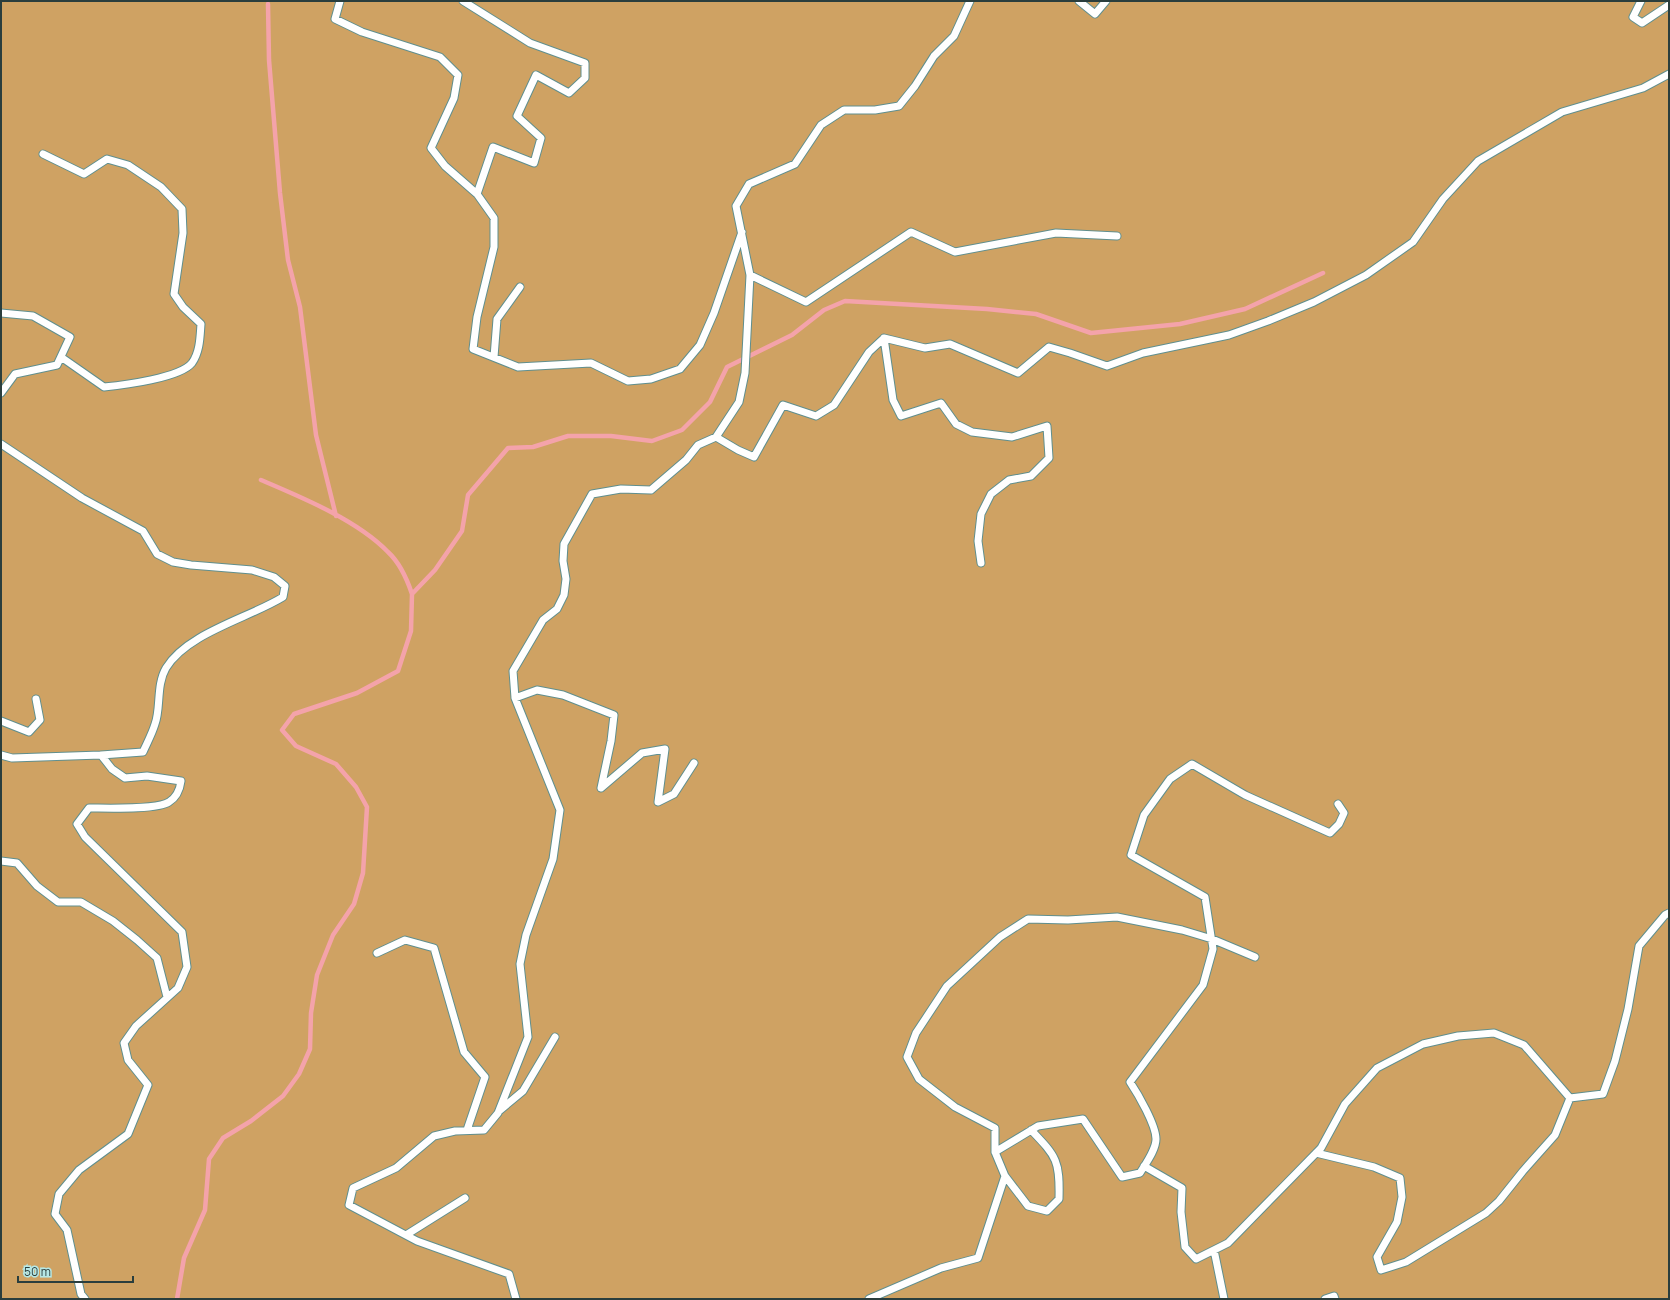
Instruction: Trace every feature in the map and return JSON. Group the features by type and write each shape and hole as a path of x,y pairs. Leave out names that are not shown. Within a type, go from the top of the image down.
{"lane":[{"path":"340,1 335,19 362,32 440,58 458,75 454,98 431,148 445,166 477,194 494,218 494,247 477,317 473,349 518,367 591,363 628,381 651,379 680,369 700,345 703,339 714,313 742,230"},
{"path":"463,1 530,43 585,63 585,78 569,93 536,75 517,116 541,138 534,163 492,148 477,194"},
{"path":"498,1113 528,1037 520,964 526,935 553,859 560,810 515,698 514,671 543,620 557,609 564,595 566,579 563,561 564,544 592,494 622,489 652,490 686,460 698,445 716,437 739,402 745,369 750,275 736,206 749,184 795,164 821,125 844,110 875,110 899,106 915,86 934,56 954,36 970,1"},
{"path":"1079,1 1095,14 1106,1"},
{"path":"1641,1 1633,17 1642,23 1669,5"},
{"path":"884,338 924,348 950,344 1018,373 1049,347 1107,366 1143,353 1242,330 1268,321 1321,298 1366,275 1407,246 1412,242 1443,199 1478,161 1562,112 1643,88 1669,74"},
{"path":"43,154 84,174 107,159 128,165 161,188 182,209 183,233 174,294 183,307 201,324 200,345 192,363 174,374 140,382 104,387 61,357"},
{"path":"750,275 806,302 912,232 954,252 1056,233 1117,236"},
{"path":"494,357 497,319 520,287"},
{"path":"1,313 33,316 70,337 57,365 15,374 1,393"},
{"path":"716,437 738,450 754,457 782,405 816,416 834,404 869,352 884,338"},
{"path":"884,338 893,400 901,416 941,403 956,424 972,432 1012,437 1047,426 1049,458 1030,476 1009,480 991,494 981,514 978,541 981,563"},
{"path":"1,444 82,498 143,531 157,554 173,562 252,570 274,577 285,586 283,597 211,632 180,652 166,668 158,698 156,723 143,752 12,758 1,756"},
{"path":"515,698 536,690 563,695 614,715 611,741 601,788 642,753 665,749 658,802 674,794 694,763"},
{"path":"1,721 29,732 40,720 36,699"},
{"path":"85,1299 81,1294 67,1230 55,1214 59,1194 79,1170 128,1134 148,1086 128,1060 124,1043 136,1026 178,988 187,967 182,932 85,837 77,824 89,808 152,806 169,802 180,790 181,781 147,776 125,778 112,769 101,755"},
{"path":"995,1152 1038,1126 1083,1119 1122,1177 1140,1173 1144,1166 1156,1139 1151,1122 1130,1082 1203,985 1213,949 1206,897 1131,856 1144,815 1170,779 1192,764 1245,795 1330,833 1339,824 1344,813 1338,804"},
{"path":"1,861 17,863 37,886 58,902 81,902 113,921 137,940 157,958 167,997"},
{"path":"1570,1098 1603,1094 1615,1061 1628,1008 1639,946 1665,914 1669,913"},
{"path":"1031,1130 1052,1152 1060,1174 1059,1199 1047,1211 1028,1206 1005,1176 995,1152 995,1128 955,1107 919,1080 907,1058 916,1033 947,986 1000,938 1028,918 1068,920 1117,917 1182,930 1212,939 1255,957"},
{"path":"377,953 405,940 434,948 464,1052 485,1077 467,1130"},
{"path":"1144,1166 1182,1188 1181,1212 1185,1247 1196,1259 1228,1243 1321,1148 1345,1104 1377,1068 1423,1044 1458,1036 1494,1033 1524,1045 1570,1098"},
{"path":"516,1299 509,1274 418,1241 349,1205 353,1188 396,1168 434,1136 456,1131 484,1130 498,1113 523,1091 555,1037"},
{"path":"1316,1153 1374,1167 1400,1178 1402,1197 1397,1222 1377,1257 1381,1270 1386,1269 1406,1262 1486,1213 1499,1201 1523,1171 1556,1135 1570,1098"},
{"path":"869,1299 941,1268 978,1258 1005,1176"},
{"path":"406,1235 465,1198"},
{"path":"1214,1250 1224,1299"},
{"path":"1325,1299 1334,1296 1335,1299"}],"shaded area":[{"path":"1,1 1669,1 1669,1299 1,1299"}],"waterway":[{"path":"268,4 269,60 280,193 288,260 300,307 316,435 336,516"},
{"path":"177,1299 184,1258 205,1210 209,1159 223,1138 251,1121 283,1096 299,1074 310,1049 311,1013 317,975 333,935 354,904 363,873 367,807 356,787 336,764 296,746 282,730 294,714 357,693 398,671 411,631 412,594 435,570 462,531 468,495 508,448 533,447 568,436 611,436 652,441 682,430 710,402 727,367 792,335 824,310 845,301 987,309 1036,314 1091,333 1180,324 1245,309 1323,273"},
{"path":"261,480 328,510 375,540 400,566 412,594"}]}
